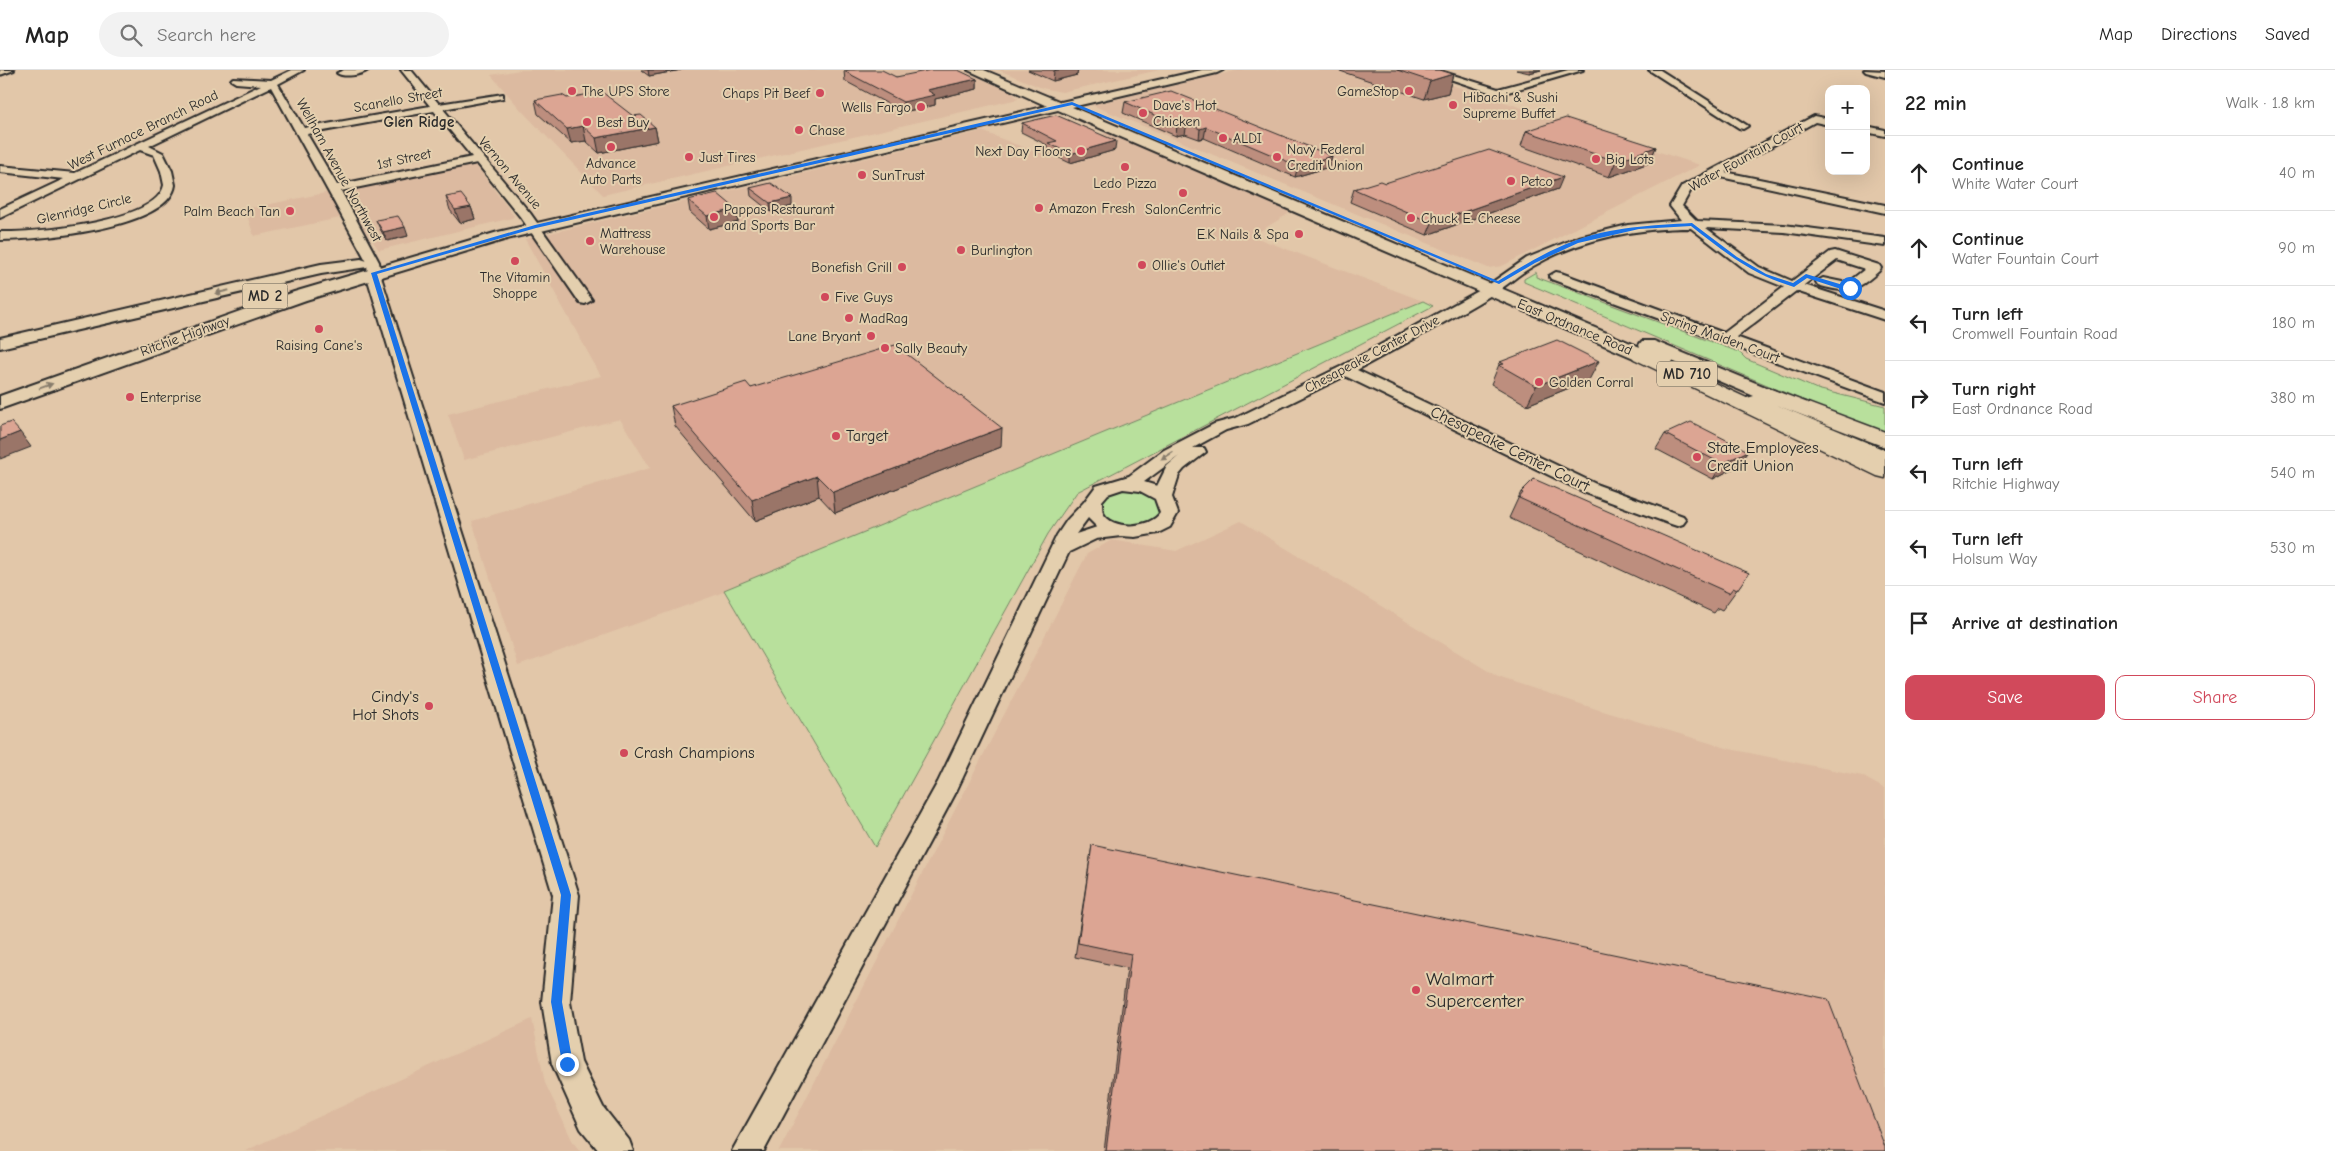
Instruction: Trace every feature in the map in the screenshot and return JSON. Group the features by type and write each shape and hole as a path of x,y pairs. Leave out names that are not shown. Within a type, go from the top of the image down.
{"highway":[{"path":"1642,355 1885,471"},
{"path":"1768,394 1885,442"}],"main road":[{"path":"974,70 1058,102"},
{"path":"988,70 1058,102"},
{"name":"Ritchie Highway","path":"1058,102 1179,70"},
{"name":"Ritchie Highway","path":"0,387 160,333 300,296 373,268 532,223 1058,102 1216,70"},
{"name":"East Ordnance Road","path":"1058,102 1494,287 1768,394"},
{"path":"0,343 321,269 373,268"},
{"name":"East Ordnance Road","path":"1494,287 1642,355 1885,458"},
{"path":"104,319 139,320 160,333"},
{"name":"Ritchie Highway","path":"0,403 160,333"}],"street":[{"path":"0,72 9,70"},
{"name":"West Furnace Branch Road","path":"0,214 299,70"},
{"path":"342,73 363,70"},
{"name":"Vernon Avenue","path":"406,70 532,223 585,300"},
{"path":"1428,70 1498,92 1578,70"},
{"path":"1646,70 1680,87"},
{"path":"1654,70 1743,126"},
{"path":"1869,70 1885,74"},
{"path":"236,80 273,83"},
{"name":"Wellham Avenue Northwest","path":"273,83 334,189 373,268 566,895 556,1002 567,1064 592,1118 618,1151"},
{"name":"Scanello Street","path":"301,132 500,96"},
{"name":"Water Fountain Court","path":"1825,121 1814,120 1686,188 1676,206 1692,224 1754,270 1885,316"},
{"path":"1870,130 1885,133"},
{"name":"Glenridge Circle","path":"0,236 40,236 83,228 124,218 153,205 164,197 170,188 168,177 158,153 141,147"},
{"name":"1st Street","path":"334,189 479,159"},
{"path":"0,169 77,177"},
{"path":"1716,173 1885,208"},
{"name":"Water Fountain Court","path":"1681,196 1687,207 1706,223 1794,285"},
{"name":"Chesapeake Center Drive","path":"1242,421 1346,370 1494,287 1533,262 1577,242 1639,227 1706,223 1772,226 1885,242"},
{"name":"Spring Maiden Court","path":"1556,276 1885,397"},
{"path":"1725,339 1806,276"},
{"name":"Chesapeake Center Court","path":"1346,370 1592,488 1677,520"},
{"path":"747,1151 947,787 1061,548 1064,536 1082,513 1092,505 1096,494 1102,490 1135,480 1170,454 1220,427 1242,421"},
{"path":"1163,498 1168,475 1176,466 1231,433 1242,421"},
{"path":"1061,548 1092,534 1120,530 1140,532 1150,530 1165,522 1169,508 1163,498 1145,488 1122,484"},
{"path":"1092,505 1097,517 1120,530"}],"shaded area":[{"path":"520,70 962,70 1013,93 1018,99 603,195 522,111 491,75"},
{"path":"999,70 1159,70 1062,92 1042,88"},
{"path":"1239,70 1405,70 1700,165 1502,266 1488,268 1092,105"},
{"path":"982,131 1035,152 1109,132 1289,209 1288,214 1252,236 1423,301 716,595 518,666 472,521 650,468 620,419 464,460 448,414 601,376 525,239"},
{"path":"474,163 514,216 512,218 379,250 354,215 254,236 245,209"},
{"path":"1241,521 1498,677 1596,709 1730,749 1862,776 1885,789 1885,1151 779,1151 1087,554 1112,540 1176,551"},
{"path":"532,1019 545,1083 573,1142 580,1151 245,1151"}],"green space":[{"path":"1536,272 1536,277 1739,352 1746,359 1817,389 1885,406 1885,432 1819,407 1524,282 1524,279"},
{"path":"1423,301 1433,306 1077,492 1048,534 875,847 724,590"},
{"path":"1124,489 1143,492 1153,498 1157,502 1160,514 1146,524 1138,526 1123,525 1108,518 1102,511 1102,499 1107,494"}],"building":[{"path":"882,70 896,77 931,70 958,70 977,79 927,90 935,95 903,102 844,71"},
{"path":"1397,70 1440,70 1453,74 1430,81"},
{"path":"1171,91 1332,156 1298,166 1206,127 1200,129 1187,123 1177,125 1125,102"},
{"path":"602,92 633,116 641,115 655,127 596,138 583,126 567,129 535,100 562,95 567,98"},
{"path":"1056,115 1116,141 1070,154 1048,143 1057,141 1022,123"},
{"path":"1566,118 1656,147 1616,161 1526,131"},
{"path":"1489,150 1563,177 1432,223 1354,189 1380,181 1385,183"},
{"path":"771,183 792,198 770,203 750,188"},
{"path":"717,193 736,209 707,216 688,200"},
{"path":"461,194 471,207 455,210 446,197"},
{"path":"398,216 405,227 383,232 376,220"},
{"path":"1557,340 1599,361 1536,386 1499,365 1504,364 1500,362"},
{"name":"Target","path":"895,345 1002,428 833,492 817,476 752,500 671,406 746,382 751,388"},
{"path":"11,422 20,432 0,440 0,426"},
{"path":"1691,422 1748,451 1722,464 1665,434"},
{"path":"1534,479 1749,573 1737,590 1733,588 1729,593 1519,498 1523,493 1521,492"},
{"name":"Walmart Supercenter","path":"1092,845 1828,999 1885,1151 1106,1151 1131,954 1078,943"}],"place":[{"name":"The UPS Store","path":"572,91"},
{"name":"GameStop","path":"1409,91"},
{"name":"Chaps Pit Beef","path":"820,93"},
{"name":"Hibachi & Sushi Supreme Buffet","path":"1453,105"},
{"name":"Wells Fargo","path":"921,107"},
{"name":"Dave's Hot Chicken","path":"1143,113"},
{"name":"Best Buy","path":"587,122"},
{"name":"Chase","path":"799,130"},
{"name":"ALDI","path":"1223,138"},
{"name":"Advance Auto Parts","path":"611,147"},
{"name":"Next Day Floors","path":"1081,151"},
{"name":"Just Tires","path":"689,157"},
{"name":"Navy Federal Credit Union","path":"1277,157"},
{"name":"Big Lots","path":"1596,159"},
{"name":"Ledo Pizza","path":"1125,167"},
{"name":"SunTrust","path":"862,175"},
{"name":"Petco","path":"1511,181"},
{"name":"SalonCentric","path":"1183,193"},
{"name":"Amazon Fresh","path":"1039,208"},
{"name":"Palm Beach Tan","path":"290,211"},
{"name":"Pappas Restaurant and Sports Bar","path":"714,217"},
{"name":"Chuck E. Cheese","path":"1411,218"},
{"name":"E.K Nails & Spa","path":"1299,234"},
{"name":"Mattress Warehouse","path":"590,241"},
{"name":"Burlington","path":"961,250"},
{"name":"The Vitamin Shoppe","path":"515,261"},
{"name":"Ollie's Outlet","path":"1142,265"},
{"name":"Bonefish Grill","path":"902,267"},
{"name":"Five Guys","path":"825,297"},
{"name":"MadRag","path":"849,318"},
{"name":"Raising Cane's","path":"319,329"},
{"name":"Lane Bryant","path":"871,336"},
{"name":"Sally Beauty","path":"885,348"},
{"name":"Golden Corral","path":"1539,382"},
{"name":"Enterprise","path":"130,397"},
{"name":"Target","path":"836,436"},
{"name":"State Employees Credit Union","path":"1697,457"},
{"name":"Cindy's Hot Shots","path":"429,706"},
{"name":"Crash Champions","path":"624,753"},
{"name":"Walmart Supercenter","path":"1416,990"}],"district":[{"name":"Glen Ridge","path":"419,122"}],"route":[{"path":"567,1064 556,1002 566,895 374,273 535,227 1072,104 1499,283 1533,262 1577,242 1598,235 1639,227 1692,224 1735,258 1764,275 1794,285 1806,276 1847,289 1850,288"}]}
